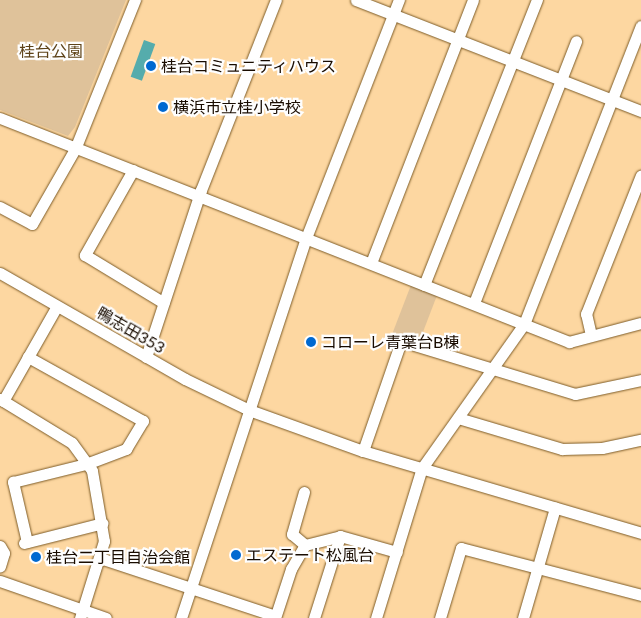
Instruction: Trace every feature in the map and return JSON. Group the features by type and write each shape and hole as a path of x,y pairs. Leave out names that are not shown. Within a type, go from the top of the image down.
{"street":[{"path":"0,207 32,224 76,149 135,0"},
{"path":"146,357 200,196 276,0"},
{"path":"356,0 641,111"},
{"path":"181,618 306,238 399,0"},
{"path":"371,263 473,0"},
{"path":"424,285 537,0"},
{"path":"376,618 422,468 524,324 641,26"},
{"path":"474,304 576,42"},
{"path":"0,118 569,342 641,323"},
{"path":"133,170 85,255 164,302"},
{"path":"590,335 586,314 641,174"},
{"name":"鴨志田353","path":"0,273 146,357 249,410 363,450 641,533"},
{"path":"57,306 2,400 72,443 92,470 103,523 104,540 100,558 81,614"},
{"path":"363,450 401,341 491,371 575,394 641,380"},
{"path":"28,357 143,421 126,449 86,464 13,482 26,542 103,523"},
{"path":"458,418 562,449 602,448 641,440"},
{"path":"304,492 292,534 305,545"},
{"path":"523,618 555,508"},
{"path":"100,558 275,617 291,569 305,545 340,536 396,552"},
{"path":"314,618 340,536"},
{"path":"0,566 3,548"},
{"path":"440,618 461,548 641,595"},
{"path":"0,581 81,614 106,618"}],"green space":[{"name":"桂台公園","path":"0,0 126,0 75,127 68,136 0,110"},
{"path":"411,285 437,295 419,343 393,333"}],"water":[{"path":"144,40 155,44 142,81 131,77"}],"place":[{"name":"桂台コミュニティハウス","path":"151,66"},
{"name":"横浜市立桂小学校","path":"163,107"},
{"name":"コローレ青葉台B棟","path":"311,342"},
{"name":"エステート松風台","path":"236,555"},
{"name":"桂台二丁目自治会館","path":"36,557"}]}
